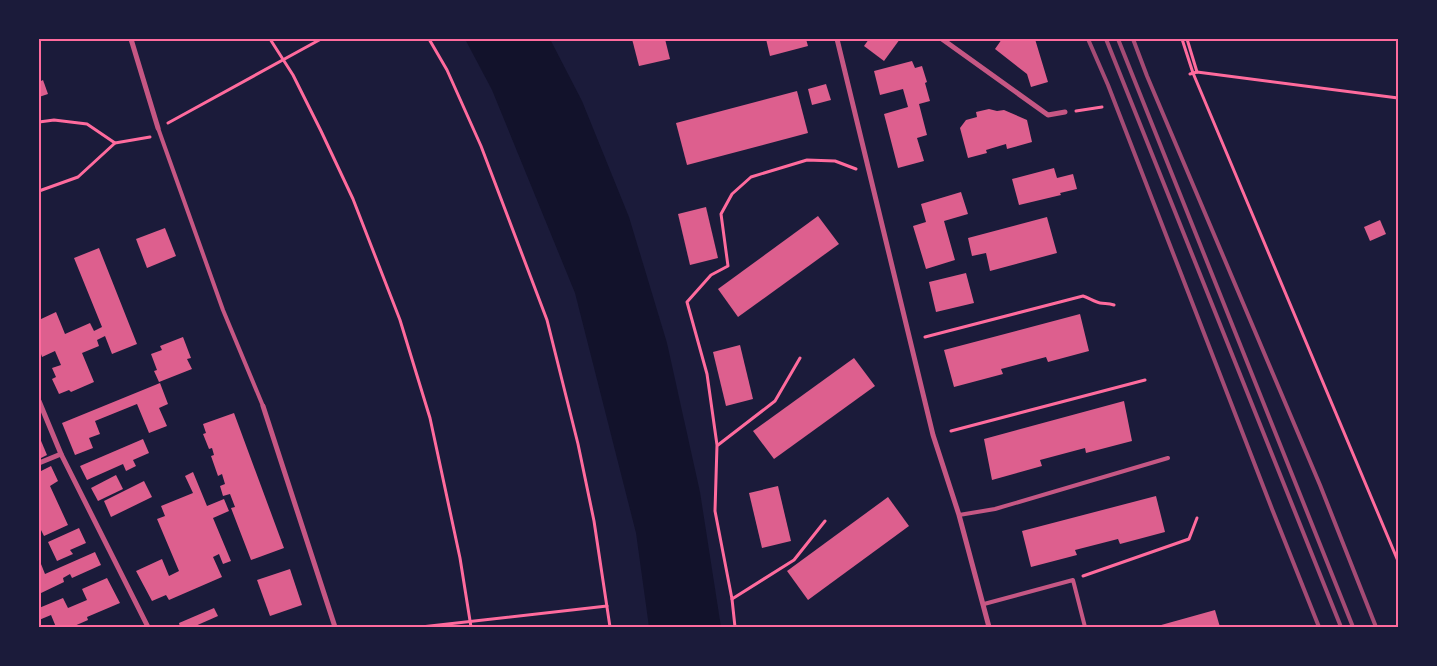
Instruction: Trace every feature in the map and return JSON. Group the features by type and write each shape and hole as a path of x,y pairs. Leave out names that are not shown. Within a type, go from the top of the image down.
{"street":[{"path":"131,39 158,128"},
{"path":"836,39 933,435 959,515 989,627"},
{"path":"942,39 1048,115 1065,112"},
{"path":"39,401 61,454 148,627"},
{"path":"263,406 335,627"},
{"path":"39,463 61,454"}],"lane":[{"path":"158,128 223,310 263,406"},
{"path":"959,515 996,509 1168,458"},
{"path":"984,604 1073,580 1085,627"}],"path":[{"path":"270,39 292,75 353,199 400,320 432,426 458,549 471,627"},
{"path":"39,191 78,177 115,143 151,136 158,128 321,39"},
{"path":"430,39 447,70 481,146 548,320 591,505 610,627"},
{"path":"1182,39 1193,73 1398,562"},
{"path":"1187,39 1193,73"},
{"path":"1193,73 1398,98"},
{"path":"1065,112 1102,107"},
{"path":"39,122 54,120 87,124 115,143"},
{"path":"735,627 732,599 715,512 717,445 707,374 687,302 711,275 728,266 721,214 732,194 750,177 806,160 835,161 858,170"},
{"path":"925,337 1083,296 1098,303 1114,305"},
{"path":"717,445 775,401 800,358"},
{"path":"951,431 1145,380"},
{"path":"1073,580 1189,538 1197,518"},
{"path":"732,599 794,560 826,521"},
{"path":"421,627 608,606"}],"shaded area":[{"path":"465,39 550,39 582,101 629,217 667,343 700,492 721,627 649,627 636,533 575,293 492,90"}],"building":[{"path":"632,39 665,39 670,59 639,66"},
{"path":"766,39 806,39 808,46 770,56"},
{"path":"869,39 900,39 884,61 864,46"},
{"path":"1002,39 1035,39 1048,82 1031,87 1027,74 995,49"},
{"path":"912,61 915,68 922,66 930,101 919,104 927,135 917,138 924,161 898,168 884,114 908,107 903,89 880,95 874,71"},
{"path":"43,80 48,94 39,97 39,82"},
{"path":"826,84 831,100 812,105 808,89"},
{"path":"797,91 808,133 687,165 676,123"},
{"path":"989,109 1004,110 1027,120 1032,142 1007,149 1006,144 986,150 987,153 968,158 960,128 966,120 977,117 976,112"},
{"path":"1054,168 1057,178 1073,174 1077,189 1060,193 1061,195 1019,205 1012,179"},
{"path":"961,192 968,214 944,221 955,260 926,269 913,226 926,222 921,204"},
{"path":"706,207 718,258 690,265 678,214"},
{"path":"818,216 839,244 738,317 718,289"},
{"path":"1047,217 1057,253 990,271 986,253 972,256 968,238"},
{"path":"1380,220 1386,234 1370,241 1364,227"},
{"path":"165,228 176,256 147,268 136,239"},
{"path":"99,248 137,344 112,354 105,336 97,340 99,346 82,353 94,382 71,392 69,390 59,394 52,379 56,377 52,368 61,365 55,351 42,357 39,348 39,320 56,312 65,334 90,323 94,331 102,327 74,258"},
{"path":"966,273 974,303 936,312 929,282"},
{"path":"1080,314 1089,351 1048,362 1046,357 1001,369 1003,374 954,387 944,350"},
{"path":"183,337 191,358 187,359 192,369 159,382 154,371 157,370 151,354 162,350 160,346"},
{"path":"740,345 753,399 726,406 713,352"},
{"path":"854,358 875,386 774,459 753,431"},
{"path":"160,383 168,404 159,408 167,426 149,433 137,404 95,421 100,434 89,438 93,448 75,455 62,423"},
{"path":"1124,401 1132,441 1086,453 1085,448 1040,460 1042,466 992,480 984,439"},
{"path":"234,413 284,548 251,560 231,508 235,507 230,494 223,496 220,486 225,484 222,474 218,476 211,456 214,455 212,448 209,449 203,434 206,433 203,424"},
{"path":"39,436 47,455 39,459"},
{"path":"143,439 149,453 133,460 136,466 126,471 123,464 87,480 80,466"},
{"path":"51,466 58,481 50,486 68,525 44,536 39,526 39,472"},
{"path":"193,472 207,506 224,499 229,511 213,518 231,561 223,564 219,554 213,557 222,577 169,600 166,595 152,601 136,571 162,559 169,576 179,571 157,519 165,516 161,506 193,493 185,476"},
{"path":"116,475 123,489 98,501 91,488"},
{"path":"144,481 152,497 111,517 104,501"},
{"path":"778,486 791,541 762,548 749,493"},
{"path":"1156,496 1165,532 1120,544 1118,539 1075,550 1077,555 1031,567 1022,531"},
{"path":"888,497 909,526 808,600 787,571"},
{"path":"79,528 86,543 70,550 73,554 57,561 48,542"},
{"path":"95,552 101,565 72,578 70,574 63,578 64,582 39,594 39,559 45,574"},
{"path":"290,569 302,605 270,616 257,580"},
{"path":"107,578 120,603 87,617 88,620 72,627 56,627 51,615 39,620 39,608 63,598 68,608 87,600 82,589"},
{"path":"214,608 218,616 193,627 180,627 179,623"},
{"path":"1215,610 1220,627 1154,627"}],"railway":[{"path":"1088,39 1108,85 1319,627"},
{"path":"1106,39 1341,627"},
{"path":"1118,39 1353,627"},
{"path":"1133,39 1320,485 1376,627"}]}
